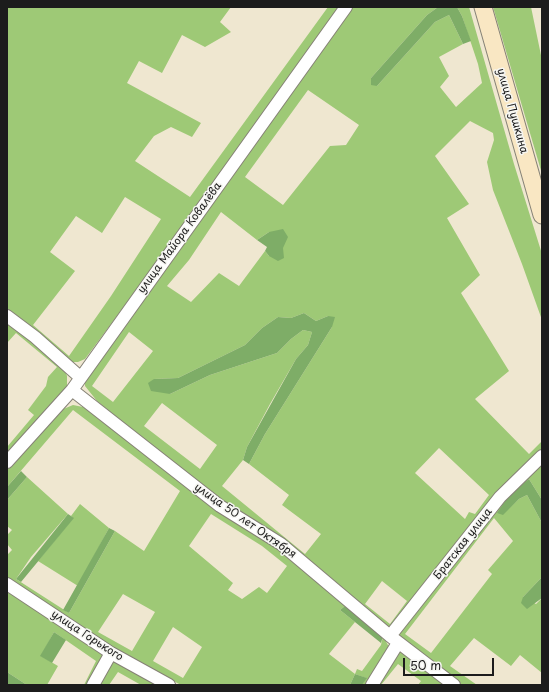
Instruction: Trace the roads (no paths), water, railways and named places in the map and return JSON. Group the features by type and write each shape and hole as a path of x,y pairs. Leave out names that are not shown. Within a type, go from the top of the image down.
{"main road":[{"name":"улица Пушкина","path":"483,7 542,215"}],"street":[{"name":"улица Майора Ковалёва","path":"7,462 72,390 346,7"},
{"path":"7,316 35,337 80,377"},
{"name":"улица 50 лет Октября","path":"72,390 220,506 281,544 394,639 454,685"},
{"name":"Братская улица","path":"372,685 394,639 500,497 542,456"},
{"name":"улица Горького","path":"7,584 111,653 170,685"},
{"path":"93,685 111,653"}]}
